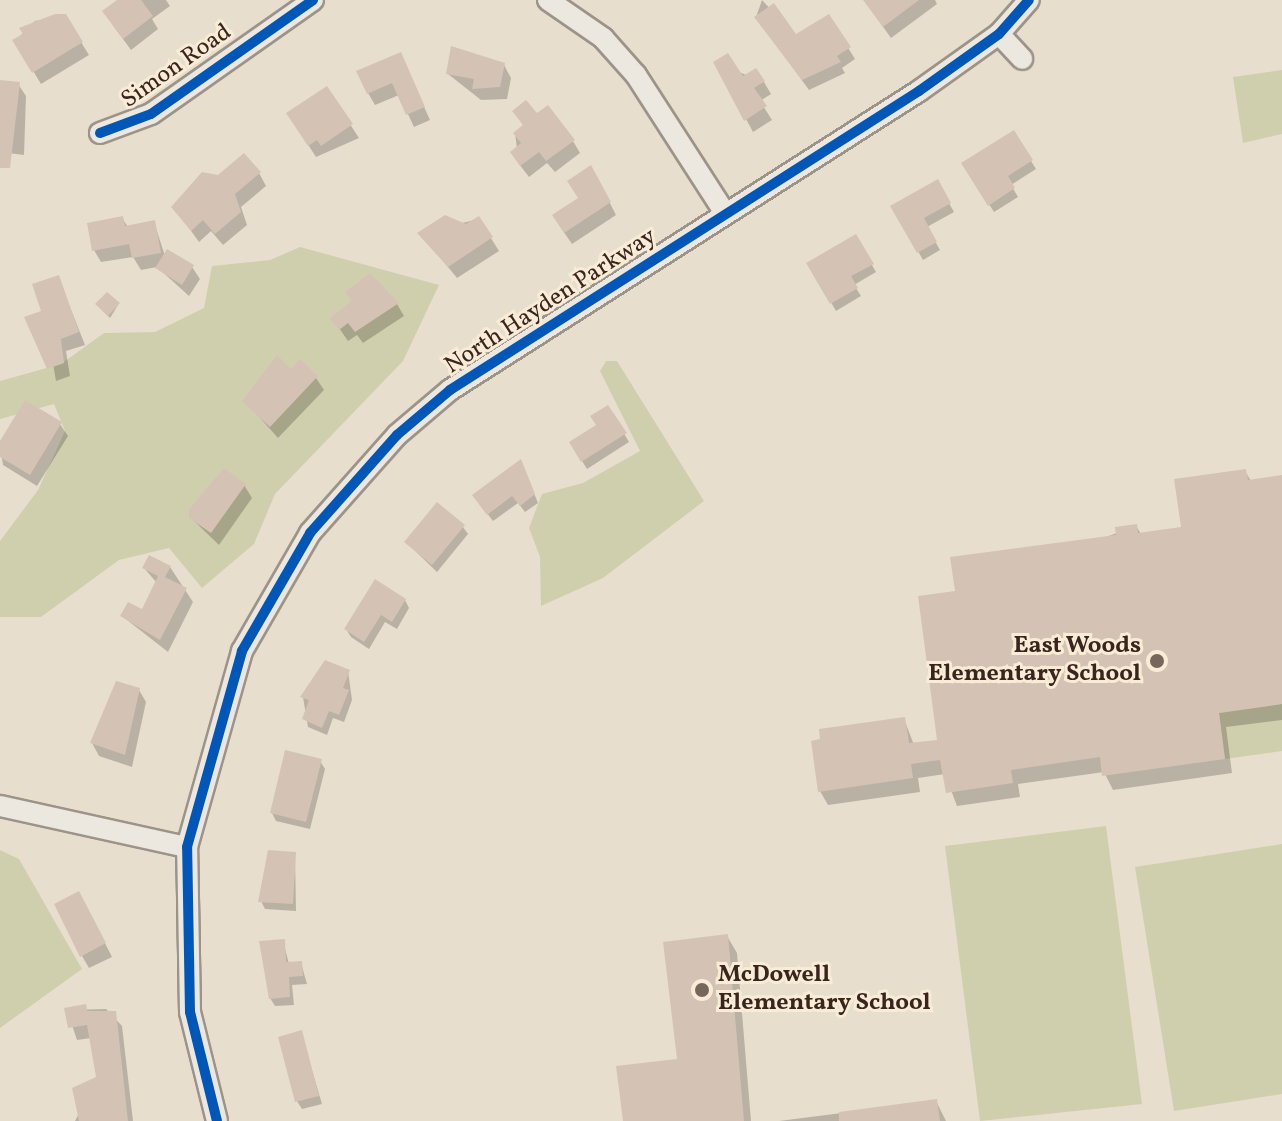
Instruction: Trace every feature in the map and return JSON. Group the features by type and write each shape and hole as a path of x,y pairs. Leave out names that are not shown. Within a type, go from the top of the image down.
{"street":[{"name":"Simon Road","path":"100,133 151,114 313,0"},
{"path":"548,0 603,38 636,75 725,213"},
{"name":"North Hayden Parkway","path":"217,1121 190,1012 187,847 242,651 287,569 343,491 450,390 999,34 1029,0"},
{"path":"999,34 1022,59"},
{"path":"0,806 187,847"}],"green space":[{"path":"1282,70 1282,134 1243,143 1233,77"},
{"path":"300,247 439,285 403,361 275,494 254,544 202,588 169,548 119,560 41,617 0,617 0,541 38,490 65,431 54,404 0,419 0,381 61,364 104,333 155,332 204,308 212,266 270,260"},
{"path":"606,361 617,361 704,501 603,578 541,606 540,557 529,528 542,494 583,483 640,451 600,371"},
{"path":"1282,704 1282,751 1225,759 1219,713"},
{"path":"1106,826 1142,1104 980,1121 945,846"},
{"path":"1282,844 1282,1094 1174,1111 1135,867"},
{"path":"0,850 19,859 82,969 0,1028"}],"building":[{"path":"117,0 141,0 153,16 123,39 102,11"},
{"path":"863,0 919,0 883,27"},
{"path":"774,3 796,34 829,14 851,47 837,56 841,62 802,80 754,17"},
{"path":"55,14 66,14 83,42 32,73 12,40 23,34 19,28"},
{"path":"451,46 505,63 500,87 472,89 474,79 446,74"},
{"path":"401,52 425,107 406,115 392,83 367,94 356,71"},
{"path":"728,53 743,76 756,68 765,81 754,88 767,106 744,121 713,62"},
{"path":"0,80 20,82 10,168 0,168"},
{"path":"327,86 353,124 321,146 317,140 308,146 286,113"},
{"path":"526,100 537,113 548,105 575,140 546,161 539,152 520,166 510,152 521,143 513,133 523,125 512,111"},
{"path":"1014,130 1033,160 1008,176 1015,188 988,206 961,163"},
{"path":"244,153 261,172 235,194 241,212 215,234 203,220 191,231 171,207 202,172 218,175"},
{"path":"591,165 611,202 564,233 552,215 578,198 567,181"},
{"path":"938,179 951,203 924,218 937,242 917,253 890,206"},
{"path":"445,215 466,224 479,216 493,237 448,267 417,233"},
{"path":"123,216 125,226 155,220 161,253 132,258 129,244 92,251 87,223"},
{"path":"856,234 874,264 851,276 858,288 830,304 806,263"},
{"path":"167,249 194,265 182,285 155,268"},
{"path":"370,273 399,303 355,332 348,323 339,330 330,318 352,301 345,292"},
{"path":"59,275 79,332 61,339 64,363 47,369 24,317 41,311 32,284"},
{"path":"107,292 120,303 108,316 95,304"},
{"path":"277,355 291,369 300,359 318,376 270,427 242,401"},
{"path":"25,400 62,422 30,475 0,457 0,441"},
{"path":"608,405 627,433 581,462 569,442 596,425 590,416"},
{"path":"521,459 535,494 520,506 512,496 487,515 472,495"},
{"path":"224,468 246,484 211,533 189,518 189,509"},
{"name":"East Woods Elementary School","path":"1246,469 1248,480 1282,475 1282,704 1219,713 1225,759 1102,776 1100,757 1011,770 1013,783 946,793 940,760 911,764 913,778 818,792 811,741 820,739 819,729 905,717 909,743 937,740 918,596 955,591 950,557 1116,535 1115,527 1137,524 1138,533 1181,527 1174,479"},
{"path":"437,502 465,525 432,565 404,542"},
{"path":"149,555 171,566 165,577 187,588 160,640 120,616 128,602 142,609 158,576 142,568"},
{"path":"375,579 406,599 392,622 381,615 364,642 344,629"},
{"path":"325,660 350,670 343,688 349,690 339,715 329,711 322,728 302,719 309,700 300,697"},
{"path":"116,681 140,688 125,755 90,743"},
{"path":"285,750 322,759 306,822 270,813"},
{"path":"268,850 296,852 293,904 258,902"},
{"path":"79,891 106,943 80,957 54,904"},
{"name":"McDowell Elementary School","path":"728,934 744,1121 623,1121 616,1066 677,1059 663,942"},
{"path":"285,939 286,962 302,961 303,976 289,977 290,997 269,999 259,941"},
{"path":"86,1004 87,1011 116,1011 128,1121 79,1121 72,1088 96,1077 87,1025 68,1028 64,1008"},
{"path":"302,1030 319,1096 295,1102 278,1037"},
{"path":"937,1099 940,1121 839,1121 839,1112"}],"cycle path":[{"path":"100,133 151,114 313,0"},
{"path":"217,1121 190,1012 187,847 242,651 310,533 397,435 450,390 919,91 999,34 1029,0"}],"place":[{"name":"East Woods Elementary School","path":"1157,661"},
{"name":"McDowell Elementary School","path":"702,990"}]}
